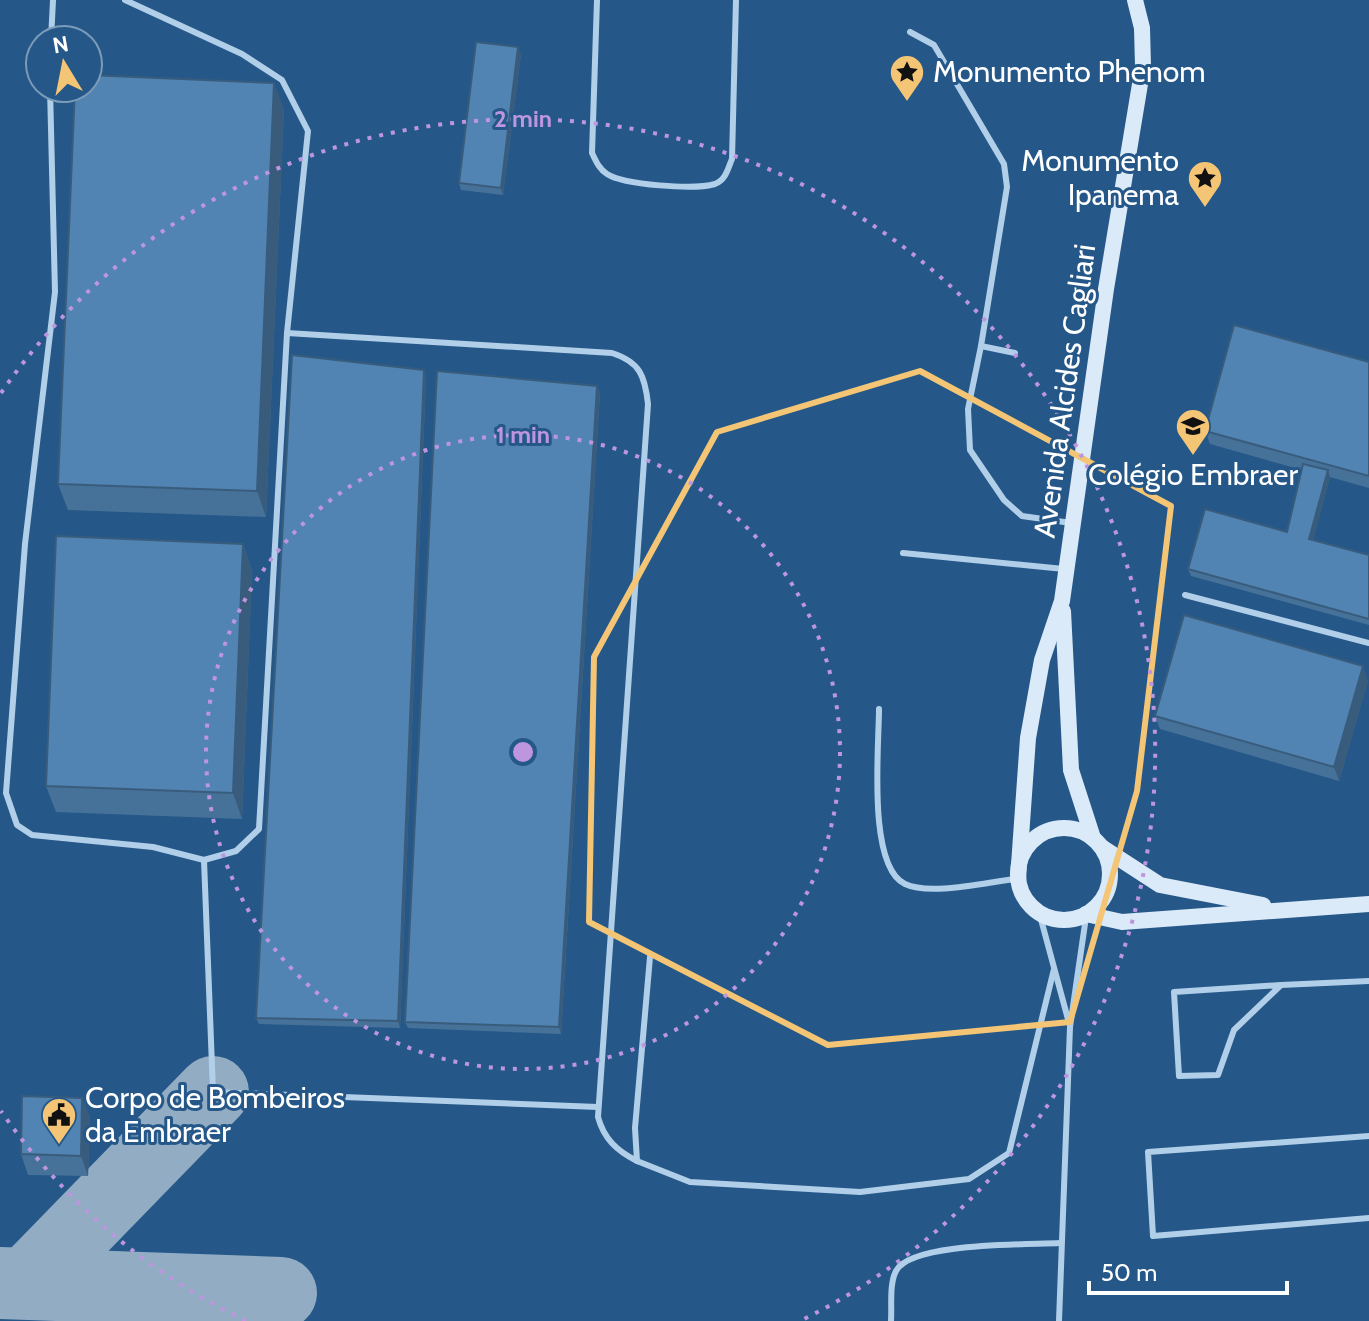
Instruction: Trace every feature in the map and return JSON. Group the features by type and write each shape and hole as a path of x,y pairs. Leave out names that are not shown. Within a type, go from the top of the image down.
{"main road":[{"name":"Avenida Alcides Cagliari","path":"1018,879 1028,738 1042,660 1062,601 1068,569 1106,289 1143,66 1142,28 1135,0"},
{"name":"Avenida Alcides Cagliari","path":"1062,601 1071,770 1098,842"},
{"path":"1284,909 1160,885 1098,842 1069,828 1043,833 1023,852 1018,879 1022,892 1039,912 1062,920 1086,914 1122,922 1369,904"},
{"path":"1086,914 1104,897 1109,884 1110,872 1098,842"}],"lane":[{"path":"52,24 53,0"},
{"path":"50,104 55,292 25,544 6,793 17,825 32,835 153,847 204,860 236,851 259,829 287,333 308,131 299,107 282,80 242,54 125,0"},
{"path":"597,0 592,153 609,176 657,185 715,184 726,176 732,159 736,0"},
{"path":"910,32 934,45 1006,172 1007,187 968,409 970,450 1004,500 1022,516 1073,523"},
{"path":"287,333 612,353 630,359 645,376 648,404 630,688 598,1107 601,1130 618,1152 690,1182 860,1192 969,1179 1009,1153 1054,969"},
{"path":"981,346 1015,353"},
{"path":"903,553 1068,569"},
{"path":"1185,595 1369,643"},
{"path":"879,709 880,840 889,868 904,884 930,888 1018,879"},
{"path":"204,860 213,1092 598,1107"},
{"path":"1039,912 1070,1027"},
{"path":"1059,1321 1070,1027 1086,914"},
{"path":"637,1161 635,1128 650,957"},
{"path":"1281,985 1234,1030 1218,1075 1179,1076 1174,992 1281,985 1369,981"},
{"path":"1369,1136 1148,1152 1153,1236 1369,1218"},
{"path":"891,1321 894,1275 910,1259 944,1250 1060,1243"}],"highlighted area":[{"path":"920,371 1171,506 1137,791 1070,1022 828,1045 589,922 594,657 717,432"}],"building":[{"path":"476,42 518,47 501,188 459,183"},
{"path":"104,76 274,83 257,491 58,484 74,104 104,104"},
{"path":"1234,325 1369,362 1369,476 1205,431"},
{"path":"292,355 424,370 398,1021 256,1018"},
{"path":"437,371 597,386 559,1027 405,1022"},
{"path":"1303,464 1328,470 1309,539 1369,555 1369,619 1188,569 1205,509 1287,532"},
{"path":"56,536 243,544 233,793 46,786"},
{"path":"1184,615 1363,666 1334,767 1155,716"},
{"path":"22,1096 82,1098 81,1156 21,1154"}],"taxiway":[{"path":"27,1283 213,1092"},
{"path":"0,1283 281,1293"}],"place":[{"name":"Monumento Phenom","path":"907,103"},
{"name":"Monumento Ipanema","path":"1205,209"},
{"name":"Colégio Embraer","path":"1193,457"},
{"name":"Corpo de Bombeiros da Embraer","path":"59,1146"}]}
